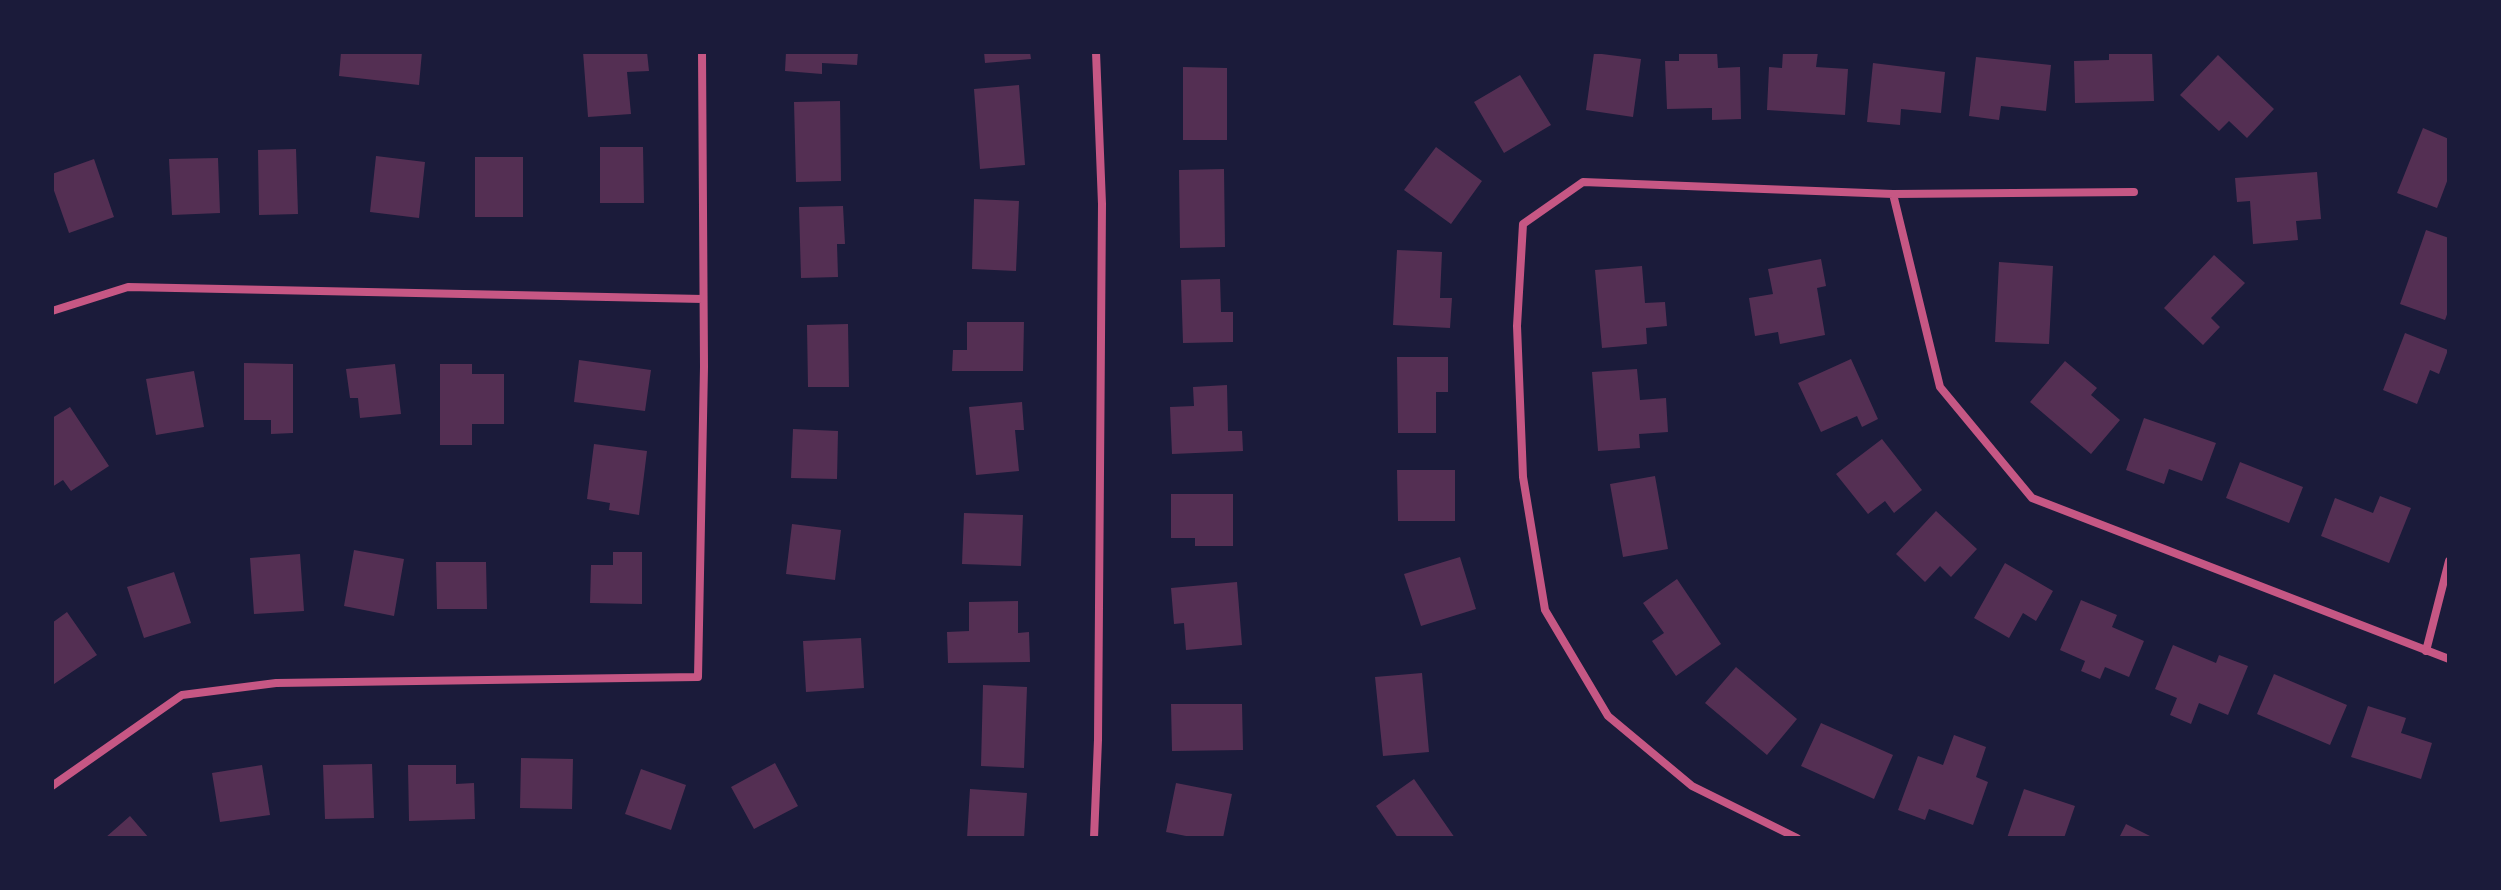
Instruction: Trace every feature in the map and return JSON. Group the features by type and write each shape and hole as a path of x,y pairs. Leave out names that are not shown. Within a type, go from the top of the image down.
{"street":[{"path":"52,786 182,695 276,683 698,677 702,578 702,52"},
{"path":"1094,838 1098,740 1102,204 1096,52"},
{"path":"1797,838 1692,786 1608,716 1545,610 1523,477 1517,326 1523,224 1583,182 1893,194 2134,192"},
{"path":"1893,194 1940,387 2032,498 2449,659"},
{"path":"52,311 128,287 703,299"},
{"path":"2426,651 2449,561"}],"building":[{"path":"341,52 422,52 419,85 339,76"},
{"path":"583,52 647,52 649,71 627,72 631,114 588,117"},
{"path":"786,52 858,52 857,65 822,63 822,74 785,71"},
{"path":"984,52 1030,52 1031,59 985,63"},
{"path":"1679,52 1717,52 1718,68 1740,67 1741,119 1712,120 1712,108 1667,109 1665,61 1679,61"},
{"path":"1783,52 1818,52 1816,67 1848,69 1845,115 1767,110 1769,67 1782,68"},
{"path":"2152,52 2154,101 2075,103 2074,61 2109,60 2109,53"},
{"path":"1594,53 1641,59 1633,117 1586,110"},
{"path":"2218,55 2274,109 2247,138 2229,121 2219,131 2180,95"},
{"path":"1976,57 2051,65 2046,111 2001,106 1999,120 1969,116"},
{"path":"1873,63 1945,72 1941,113 1901,109 1900,125 1867,122"},
{"path":"1183,67 1227,68 1227,140 1183,140"},
{"path":"1520,75 1551,125 1504,153 1474,102"},
{"path":"1019,85 1025,165 980,169 974,89"},
{"path":"840,101 841,181 796,182 794,102"},
{"path":"2423,128 2449,139 2449,176 2437,208 2397,193"},
{"path":"600,147 643,147 644,203 600,203"},
{"path":"1436,147 1482,181 1451,224 1404,190"},
{"path":"296,149 298,214 259,215 258,150"},
{"path":"376,156 425,162 419,218 370,212"},
{"path":"475,157 523,157 523,217 475,217"},
{"path":"218,158 220,213 172,215 169,159"},
{"path":"94,159 114,217 69,233 52,185 52,174"},
{"path":"1224,169 1225,247 1180,248 1179,170"},
{"path":"2317,172 2321,219 2296,221 2298,240 2253,244 2250,201 2237,202 2235,178"},
{"path":"974,199 1019,201 1016,271 972,269"},
{"path":"843,206 845,244 837,244 838,277 801,278 799,207"},
{"path":"2426,230 2449,238 2449,309 2445,320 2400,304"},
{"path":"1397,250 1442,252 1440,298 1452,298 1450,328 1393,325"},
{"path":"2214,255 2245,283 2211,318 2220,327 2203,345 2164,308"},
{"path":"1821,259 1826,286 1817,288 1825,335 1780,344 1778,332 1755,336 1749,298 1773,294 1768,269"},
{"path":"1999,262 2053,266 2049,344 1995,342"},
{"path":"1642,266 1645,303 1665,302 1667,326 1646,328 1647,344 1602,348 1595,270"},
{"path":"1220,279 1221,312 1233,312 1233,342 1183,343 1181,280"},
{"path":"967,322 1024,322 1023,371 952,371 953,350 967,350"},
{"path":"848,324 849,387 808,387 807,325"},
{"path":"2405,333 2448,350 2439,374 2430,370 2417,404 2383,390"},
{"path":"1397,357 1448,357 1448,392 1436,392 1436,433 1398,433"},
{"path":"1851,359 1878,419 1862,427 1857,416 1821,432 1798,383"},
{"path":"579,360 651,370 645,411 574,402"},
{"path":"2065,361 2097,388 2091,395 2120,420 2091,454 2030,402"},
{"path":"244,363 293,364 293,433 271,434 271,420 244,420"},
{"path":"395,364 401,414 360,418 358,398 350,398 346,369"},
{"path":"440,364 472,364 472,374 504,374 504,424 472,424 472,445 440,445"},
{"path":"1637,369 1640,400 1666,398 1668,432 1639,434 1640,448 1598,451 1592,372"},
{"path":"194,371 204,427 156,435 146,379"},
{"path":"1227,385 1228,431 1242,431 1243,451 1172,454 1170,407 1194,406 1193,387"},
{"path":"1022,402 1024,430 1015,430 1019,471 976,475 969,407"},
{"path":"70,407 109,466 71,491 63,480 52,487 52,418"},
{"path":"2144,418 2216,443 2202,481 2169,469 2164,484 2126,470"},
{"path":"793,429 838,431 837,479 791,478"},
{"path":"1882,439 1922,490 1894,513 1885,501 1868,514 1836,474"},
{"path":"594,444 647,451 639,515 609,510 610,503 587,499"},
{"path":"2240,462 2303,487 2289,523 2226,498"},
{"path":"1397,470 1455,470 1455,521 1398,521"},
{"path":"1655,476 1668,549 1623,557 1610,484"},
{"path":"1171,494 1233,494 1233,546 1195,546 1195,538 1171,538"},
{"path":"2380,496 2411,508 2389,563 2321,536 2335,498 2373,513"},
{"path":"1936,511 1977,549 1951,577 1940,566 1925,582 1896,554"},
{"path":"964,513 1023,515 1021,566 962,564"},
{"path":"792,524 841,530 835,580 786,574"},
{"path":"354,550 404,559 394,616 344,606"},
{"path":"613,552 642,552 642,604 590,603 591,565 613,565"},
{"path":"300,554 304,611 254,614 250,558"},
{"path":"1460,557 1476,609 1421,626 1404,574"},
{"path":"436,562 486,562 487,609 437,609"},
{"path":"2005,563 2053,591 2036,621 2023,613 2009,638 1974,618"},
{"path":"174,572 191,623 144,638 127,587"},
{"path":"1677,579 1721,644 1676,676 1652,641 1664,633 1643,603"},
{"path":"1237,582 1242,645 1186,650 1184,623 1174,624 1171,588"},
{"path":"2081,600 2117,615 2112,627 2144,641 2129,677 2105,667 2100,679 2081,671 2085,661 2060,650"},
{"path":"1018,601 1018,633 1029,632 1030,662 948,663 947,632 969,631 969,602"},
{"path":"67,612 97,655 54,684 52,623"},
{"path":"861,638 864,688 806,692 803,641"},
{"path":"2173,645 2216,663 2219,655 2248,666 2228,715 2199,703 2191,724 2170,715 2177,698 2155,689"},
{"path":"1736,667 1797,719 1767,755 1705,703"},
{"path":"1422,673 1429,752 1383,756 1375,677"},
{"path":"2274,674 2347,705 2330,745 2257,714"},
{"path":"983,685 1027,687 1024,768 981,766"},
{"path":"1171,704 1242,704 1243,750 1172,751"},
{"path":"2368,706 2406,718 2401,733 2432,743 2421,779 2351,757"},
{"path":"1821,723 1893,755 1874,799 1801,766"},
{"path":"1954,735 1986,747 1976,777 1988,782 1973,825 1929,809 1925,820 1898,810 1918,756 1943,765"},
{"path":"521,758 573,759 572,809 520,808"},
{"path":"775,763 798,806 754,829 731,787"},
{"path":"372,764 374,818 325,819 323,765"},
{"path":"262,765 270,815 220,822 212,773"},
{"path":"408,765 456,765 456,784 474,783 475,819 409,821"},
{"path":"641,769 686,785 671,830 625,814"},
{"path":"1414,779 1455,838 1398,838 1376,806"},
{"path":"1176,783 1232,794 1223,838 1196,838 1166,832"},
{"path":"970,789 1027,793 1024,838 967,838"},
{"path":"2024,789 2075,806 2064,838 2007,838"},
{"path":"130,816 149,838 105,838"},
{"path":"2126,824 2154,838 2119,838"}]}
